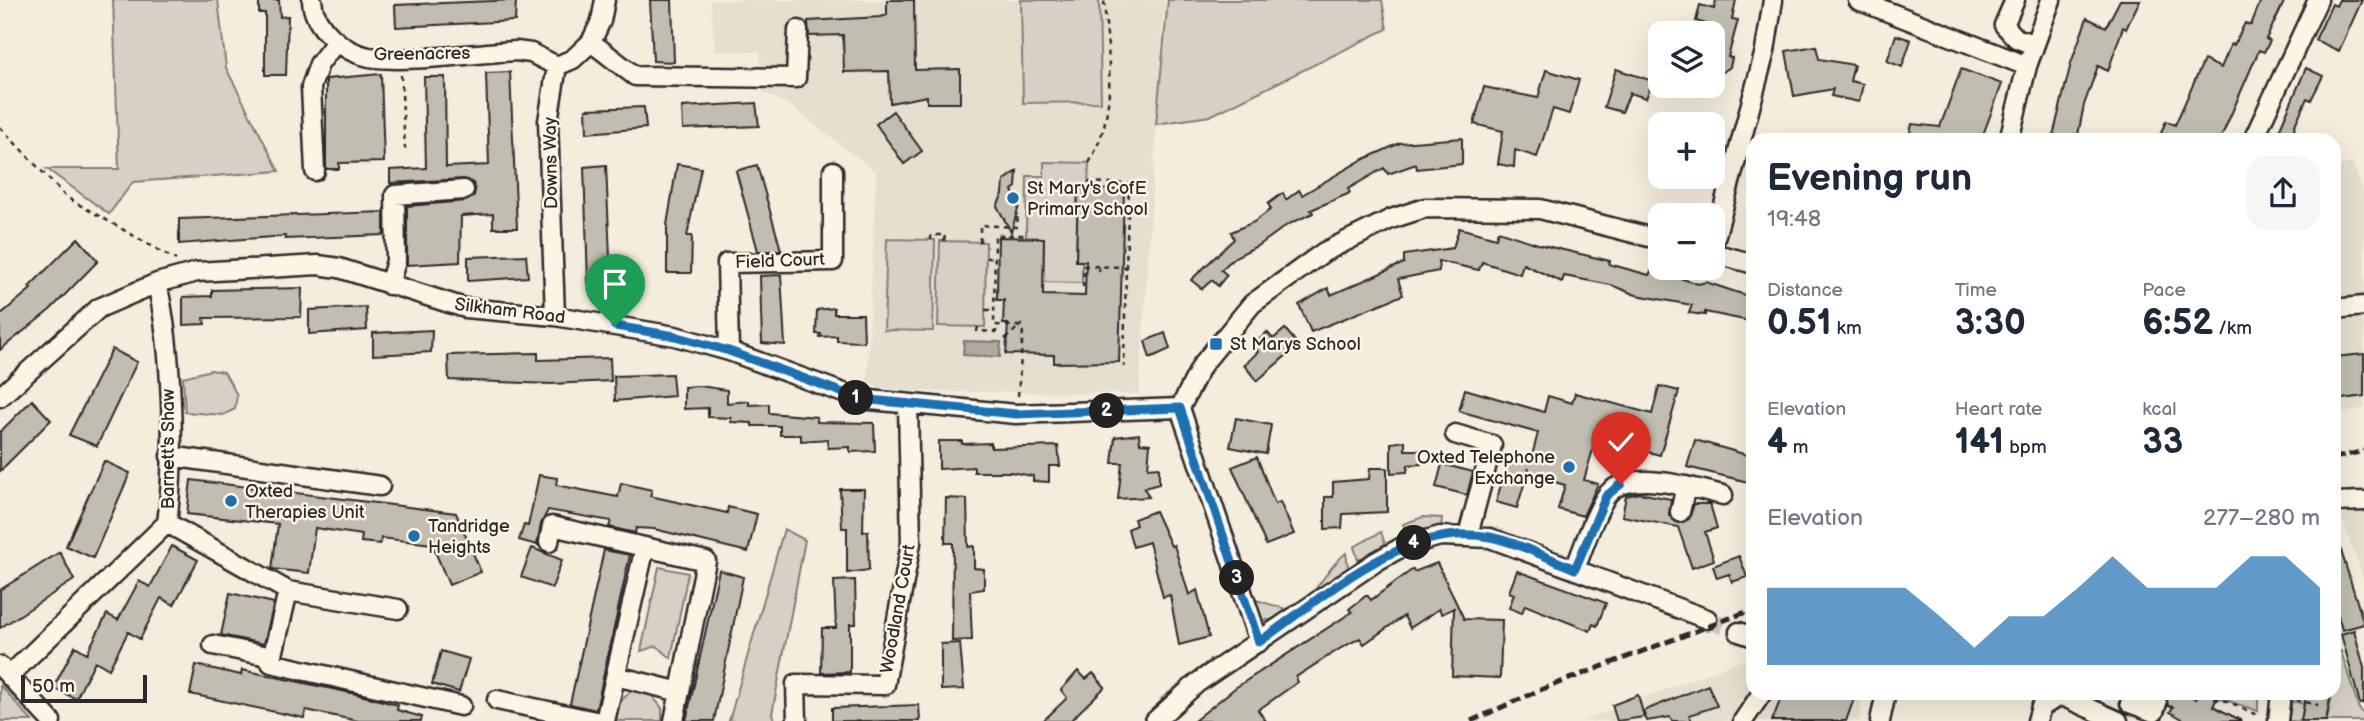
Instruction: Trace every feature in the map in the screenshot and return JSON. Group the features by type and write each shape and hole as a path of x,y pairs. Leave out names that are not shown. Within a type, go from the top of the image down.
{"street":[{"name":"Greenacres","path":"312,0 313,14 336,42 369,57 516,51 531,53 557,66"},
{"path":"557,66 573,59 592,43 601,21 605,0"},
{"path":"1724,203 1765,51 1773,0"},
{"path":"1858,0 2027,66"},
{"path":"2015,0 2004,25 2016,38 2034,45"},
{"path":"2011,133 2027,66 2051,0"},
{"path":"2256,133 2318,0"},
{"path":"592,43 635,76 796,78 798,30"},
{"path":"316,171 312,87 319,64 336,42"},
{"name":"Downs Way","path":"555,316 548,121 557,66"},
{"name":"Field Court","path":"729,351 727,263 833,261 833,171"},
{"path":"389,285 397,261 395,195 464,190"},
{"path":"1259,642 1180,408 1202,365 1252,304 1324,252 1391,219 1425,208 1540,209 1648,237"},
{"path":"1725,256 1746,262"},
{"name":"Silkham Road","path":"0,397 99,308 157,283 197,272 318,265 339,268 465,309 555,316 675,336 729,351 860,399 1016,414 1180,408"},
{"name":"Barnett's Shaw","path":"4,671 167,523 170,456 164,316 157,283"},
{"path":"2341,308 2364,306"},
{"name":"Woodland Court","path":"797,721 796,684 885,685 911,543 908,405"},
{"path":"1455,434 1492,445 1468,535"},
{"path":"170,456 380,486"},
{"path":"1575,569 1606,496 1621,484 1646,481 1686,486 1723,495"},
{"path":"1680,512 1686,486"},
{"path":"2341,502 2364,500"},
{"path":"167,523 288,591 398,609"},
{"path":"549,542 552,526 706,561 674,721"},
{"path":"1155,721 1197,682 1402,547 1440,537 1468,535 1512,544 1707,619"},
{"path":"605,721 645,547"},
{"path":"288,591 271,663 461,706"},
{"path":"212,645 272,657"},
{"path":"4,671 51,721"},
{"path":"616,676 680,692"},
{"path":"497,700 595,721"},
{"path":"1743,721 1757,700"},
{"path":"1880,721 1884,700"},
{"path":"2037,721 2041,707 2056,700"},
{"path":"2076,700 2120,721 2130,700"},
{"path":"2133,700 2156,707"},
{"path":"2278,721 2284,700"}],"path":[{"path":"1089,163 1106,126 1110,96 1104,0"},
{"path":"400,57 405,149"},
{"path":"0,127 66,197 197,272"},
{"path":"1088,182 1129,184 1125,214 1124,367"},
{"path":"980,242 980,225 1018,227 1017,213"},
{"path":"931,240 931,235 945,235 944,241"},
{"path":"978,327 977,331 996,332 995,235 1026,235"},
{"path":"986,258 994,258"},
{"path":"1083,287 1083,266 1099,264 1126,267"},
{"path":"1099,264 1099,272"},
{"path":"985,310 994,310"},
{"path":"996,325 1021,326"},
{"path":"1005,339 1021,326"},
{"path":"1016,414 1021,326"},
{"path":"2220,700 2259,716"},
{"path":"2300,700 2318,705"}],"shaded area":[{"path":"113,0 218,0 226,68 279,171 133,182 109,214 47,169 119,169"},
{"name":"St Mary's CofE Primary School","path":"710,0 1168,0 1163,26 1139,394 906,391 867,385 876,172 788,104 762,92 760,52 715,51"},
{"path":"1021,0 1099,0 1101,102 1023,103"},
{"path":"1168,0 1382,0 1387,29 1210,116 1156,124"},
{"path":"1044,162 1089,163 1088,190 1078,190 1076,261 1082,261 1082,283 1043,282 1044,238 1026,238 1027,176 1044,176"},
{"path":"2352,163 2364,193 2364,408 2341,414 2341,165"},
{"path":"887,239 935,240 933,331 884,330"},
{"path":"940,241 986,242 985,327 938,326"},
{"path":"964,341 1001,342 1000,357 963,355"},
{"path":"211,370 224,372 237,395 235,409 223,415 185,412 183,377"},
{"path":"2364,511 2364,581 2341,515 2341,512"},
{"path":"1423,517 1442,518 1441,527 1407,534 1403,524"},
{"path":"784,529 805,540 772,714 775,721 729,721"},
{"path":"1381,532 1385,544 1358,560 1354,547"},
{"path":"1346,553 1348,567 1307,598 1335,563"},
{"path":"659,567 688,573 671,658 657,646 641,651"},
{"path":"1256,600 1289,610 1274,620 1262,620"},
{"path":"2341,651 2359,709 2364,714 2364,721 2327,721 2331,700 2341,700"},
{"path":"1211,659 1214,663 1165,701 1161,699"},
{"path":"1746,659 1746,697 1729,721 1582,721"},
{"path":"1,686 32,721 0,721"},
{"path":"631,691 649,692 662,708 662,721 616,721 619,703"},
{"path":"1764,700 1862,700 1860,721 1747,721"},
{"path":"2225,700 2258,700 2258,711"},
{"path":"2292,701 2304,704 2301,721 2288,721"}],"building":[{"path":"259,0 279,0 280,17 288,16 286,75 265,75 265,13 259,13"},
{"path":"516,0 515,21 396,27 395,5"},
{"path":"650,0 672,0 674,62 653,61"},
{"path":"887,0 914,0 915,70 960,69 960,103 927,103 927,96 890,103 889,71 844,72 843,35 809,36 808,21 881,17 887,15"},
{"path":"1716,0 1736,0 1732,19 1738,20 1728,57 1732,58 1730,67 1725,71 1725,21 1696,21 1700,5 1714,9"},
{"path":"2120,0 2140,0 2126,29 2123,27 2108,71 2098,66 2084,105 2078,133 2054,133 2071,63 2087,18 2106,27"},
{"path":"2261,0 2285,0 2266,39 2270,41 2264,52 2259,50 2223,133 2161,133 2166,121 2175,125 2204,60 2221,68 2231,44 2234,45 2245,23 2251,25"},
{"path":"2339,0 2362,0 2339,51 2315,40 2332,4 2336,6"},
{"path":"1896,35 1911,40 1902,67 1887,61"},
{"path":"1816,46 1819,59 1854,65 1850,81 1863,84 1859,102 1831,96 1833,89 1794,96 1786,51"},
{"path":"2306,68 2323,76 2311,100 2307,98 2294,127 2295,133 2278,133"},
{"path":"1616,69 1648,79 1646,98 1630,93 1622,112 1604,107"},
{"path":"1961,69 2002,84 1984,133 1910,133 1912,124 1940,127"},
{"path":"1546,70 1579,80 1569,114 1553,109 1537,157 1515,150 1514,167 1498,164 1503,131 1474,124 1484,87 1538,98"},
{"path":"510,72 517,228 493,228 493,214 461,216 460,262 407,265 407,206 466,201 474,196 475,190 473,183 464,179 390,183 390,170 426,168 424,77 445,77 446,167 489,165 486,73"},
{"path":"381,74 384,162 339,163 339,169 326,169 326,79"},
{"path":"756,103 759,126 683,129 682,107"},
{"path":"644,107 646,128 587,133 586,109"},
{"path":"893,111 922,151 904,164 876,124"},
{"path":"1462,138 1462,164 1417,169 1416,164 1388,174 1384,168 1348,189 1350,193 1311,210 1313,213 1287,225 1261,244 1235,257 1221,270 1227,275 1218,286 1212,280 1202,289 1191,280 1234,239 1231,232 1254,222 1271,209 1268,204 1283,193 1286,200 1299,190 1302,195 1360,161 1400,143"},
{"path":"677,164 701,168 687,236 692,236 691,273 667,273 667,225"},
{"path":"606,165 611,280 588,282 584,167"},
{"path":"757,165 781,250 779,251 758,251 736,171"},
{"path":"1017,171 1016,187 1012,190 1019,206 1011,232 997,206 1003,194 1004,181"},
{"path":"1078,189 1124,190 1119,362 1054,363 1054,355 1006,354 1008,324 1003,324 1004,300 997,300 998,237 1044,238 1043,295 1085,296 1086,261 1076,261"},
{"path":"384,212 384,235 285,239 285,236 179,244 179,219"},
{"path":"1459,228 1496,238 1498,231 1538,244 1610,261 1609,264 1648,275 1648,280 1686,280 1698,284 1706,282 1746,295 1746,320 1705,312 1705,315 1689,313 1692,305 1636,295 1611,285 1564,276 1562,282 1523,264 1520,274 1482,262 1479,270 1438,261 1439,271 1398,279 1403,295 1311,332 1299,305 1328,288 1331,295 1404,263 1404,255 1453,248"},
{"path":"78,238 98,261 50,310 0,350 0,315 31,289 29,287"},
{"path":"526,255 528,277 468,281 468,257"},
{"path":"781,275 785,345 762,343 760,276"},
{"path":"302,288 301,317 204,318 205,324 183,325 183,297 212,296 212,290"},
{"path":"366,307 367,330 309,334 309,310"},
{"path":"834,308 834,314 863,314 864,342 837,341 837,336 820,337 821,334 816,334 817,310"},
{"path":"1285,329 1296,342 1296,347 1257,381 1244,365 1258,352 1253,346 1267,332 1273,339"},
{"path":"432,330 431,352 373,355 373,333"},
{"path":"1165,333 1170,349 1150,358 1145,341"},
{"path":"112,349 137,362 97,446 69,435"},
{"path":"538,353 538,360 610,358 611,381 551,384 449,380 448,355"},
{"path":"2364,354 2364,396 2341,399 2341,356"},
{"path":"672,374 674,396 615,401 614,376"},
{"path":"700,386 727,390 727,403 749,401 749,405 769,404 769,413 817,417 817,422 874,423 875,451 850,452 850,447 828,448 828,439 801,441 801,435 780,435 780,426 752,426 752,423 731,422 731,418 708,417 708,408 684,409 684,387"},
{"path":"1659,386 1679,391 1660,455 1596,439 1584,480 1598,484 1583,516 1558,509 1565,485 1527,474 1517,508 1496,502 1509,457 1530,463 1538,433 1459,411 1465,389 1544,412 1548,396 1572,403 1575,393 1652,414"},
{"path":"32,400 51,420 0,471 0,432"},
{"path":"1236,418 1271,425 1266,454 1230,447"},
{"path":"1139,434 1140,443 1150,444 1148,468 1159,467 1159,484 1144,488 1149,497 1118,499 1122,463 1112,463 1115,437"},
{"path":"1695,440 1746,455 1746,482 1687,467"},
{"path":"939,441 962,441 962,444 991,443 991,448 1058,446 1060,466 1049,466 1049,482 1033,481 1033,476 1010,472 974,472 974,467 939,469"},
{"path":"1405,441 1405,450 1420,450 1421,464 1408,465 1407,472 1391,473 1391,443"},
{"path":"1257,457 1275,504 1280,502 1294,534 1266,545 1232,467"},
{"path":"104,461 130,473 93,558 66,546"},
{"path":"1442,464 1473,472 1467,495 1436,487"},
{"path":"1370,468 1387,468 1387,512 1343,514 1342,528 1325,529 1325,497 1333,497 1333,482 1369,479"},
{"path":"539,475 557,478 556,485 618,497 621,483 652,490 650,496 727,513 728,507 757,514 748,552 654,529 636,528 635,533 609,527 611,521 548,510 541,524 537,545 519,540 524,525 528,526"},
{"name":"Tandridge Heights","path":"191,480 456,513 481,572 449,585 432,544 381,538 380,544 361,542 362,535 315,528 309,573 272,569 278,524 187,514"},
{"path":"840,489 864,489 863,532 868,531 869,570 847,573 847,528 842,528"},
{"path":"1639,493 1671,499 1669,515 1678,523 1689,519 1694,504 1710,504 1717,528 1705,532 1714,560 1692,568 1678,527 1622,516 1626,496"},
{"path":"946,498 967,499 968,547 974,546 974,568 984,569 984,589 970,591 972,640 952,641 953,543 945,543"},
{"path":"1155,511 1171,546 1174,545 1189,595 1197,590 1209,637 1179,645 1170,595 1163,597 1149,542 1133,547 1128,529 1136,525 1134,519"},
{"path":"172,546 198,560 174,605 161,598 140,639 128,632 109,669 95,661 76,699 53,688 75,646 87,653 107,614 118,620 139,581 150,587"},
{"path":"532,548 562,560 552,588 521,577"},
{"path":"604,550 630,555 596,710 570,704"},
{"path":"2341,551 2364,624 2342,630 2341,626"},
{"path":"60,552 74,580 0,628 0,590"},
{"path":"1739,556 1746,577 1732,582 1729,574 1717,578 1713,566"},
{"path":"1437,563 1464,619 1502,620 1500,678 1452,676 1454,608 1442,614 1439,609 1410,628 1404,616 1364,644 1360,638 1296,677 1298,682 1258,710 1266,721 1194,721 1235,688 1352,612 1349,609 1367,595 1371,600 1413,569 1414,572"},
{"path":"719,570 743,577 714,721 686,721"},
{"path":"1517,571 1606,603 1597,626 1593,624 1590,631 1525,605 1522,613 1509,608 1514,594 1509,592"},
{"path":"855,580 856,624 850,624 850,672 821,673 822,628 836,628 834,581"},
{"path":"230,593 274,603 264,644 221,635"},
{"path":"2354,630 2364,668 2364,703 2360,704 2341,634"},
{"path":"960,643 964,689 941,690 941,644"},
{"path":"441,651 469,659 459,692 432,684"},
{"path":"196,665 241,675 242,670 356,694 398,705 397,710 422,717 421,721 358,721 306,710 304,718 190,694"},
{"path":"1078,671 1086,679 1093,673 1105,687 1070,721 1043,721 1067,698 1061,690"},
{"path":"1708,685 1717,706 1689,715 1692,721 1672,721 1670,717 1647,721 1643,711"},
{"path":"1638,695 1644,717 1617,721 1612,705"},
{"path":"1780,700 1854,700 1846,721 1772,721"},
{"path":"2165,700 2216,700 2213,706 2242,721 2186,721 2170,712 2173,707 2168,706"},
{"path":"2305,700 2330,700 2326,721 2301,721"},
{"path":"919,705 920,721 832,721 832,708"}],"tunnel":[{"path":"1707,619 1739,632"}],"railway":[{"path":"2341,456 2364,451"},
{"path":"1471,721 1540,690 1746,612"}],"place":[{"name":"St Mary's CofE Primary School","path":"1013,198"},
{"name":"St Marys School","path":"1216,344"},
{"name":"Oxted Telephone Exchange","path":"1569,467"},
{"name":"Oxted Therapies Unit","path":"231,501"},
{"name":"Tandridge Heights","path":"414,536"}],"route":[{"path":"615,326 675,336 729,351 860,399 1016,414 1180,408 1259,642 1377,561 1414,543 1440,537 1490,537 1575,569 1606,496 1621,484"}]}
